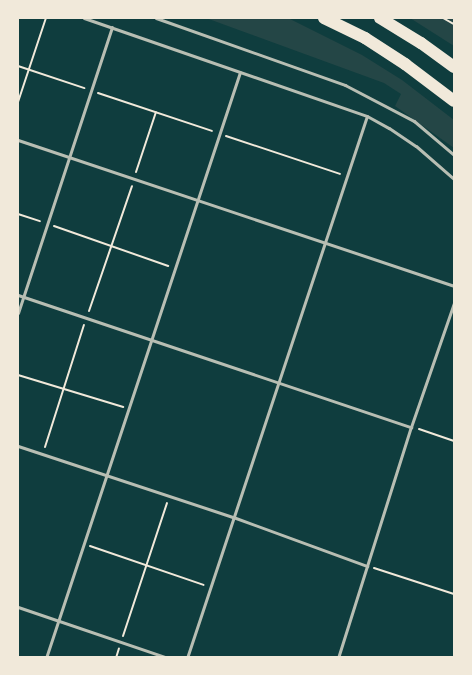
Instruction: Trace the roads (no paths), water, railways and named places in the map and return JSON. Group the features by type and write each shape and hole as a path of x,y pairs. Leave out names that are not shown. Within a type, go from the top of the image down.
{"highway":[{"path":"324,18 365,38 405,64 454,101"},
{"path":"380,18 452,64"}],"lane":[{"path":"84,18 367,116 416,146 454,179"},
{"path":"156,18 345,84 414,121 454,156"},
{"path":"18,313 112,27"},
{"path":"46,658 240,72"},
{"path":"187,658 277,382 367,116"},
{"path":"18,140 454,286"},
{"path":"18,295 410,427"},
{"path":"338,658 410,427 454,303"},
{"path":"18,446 170,496 368,566"},
{"path":"18,607 168,658"}]}
